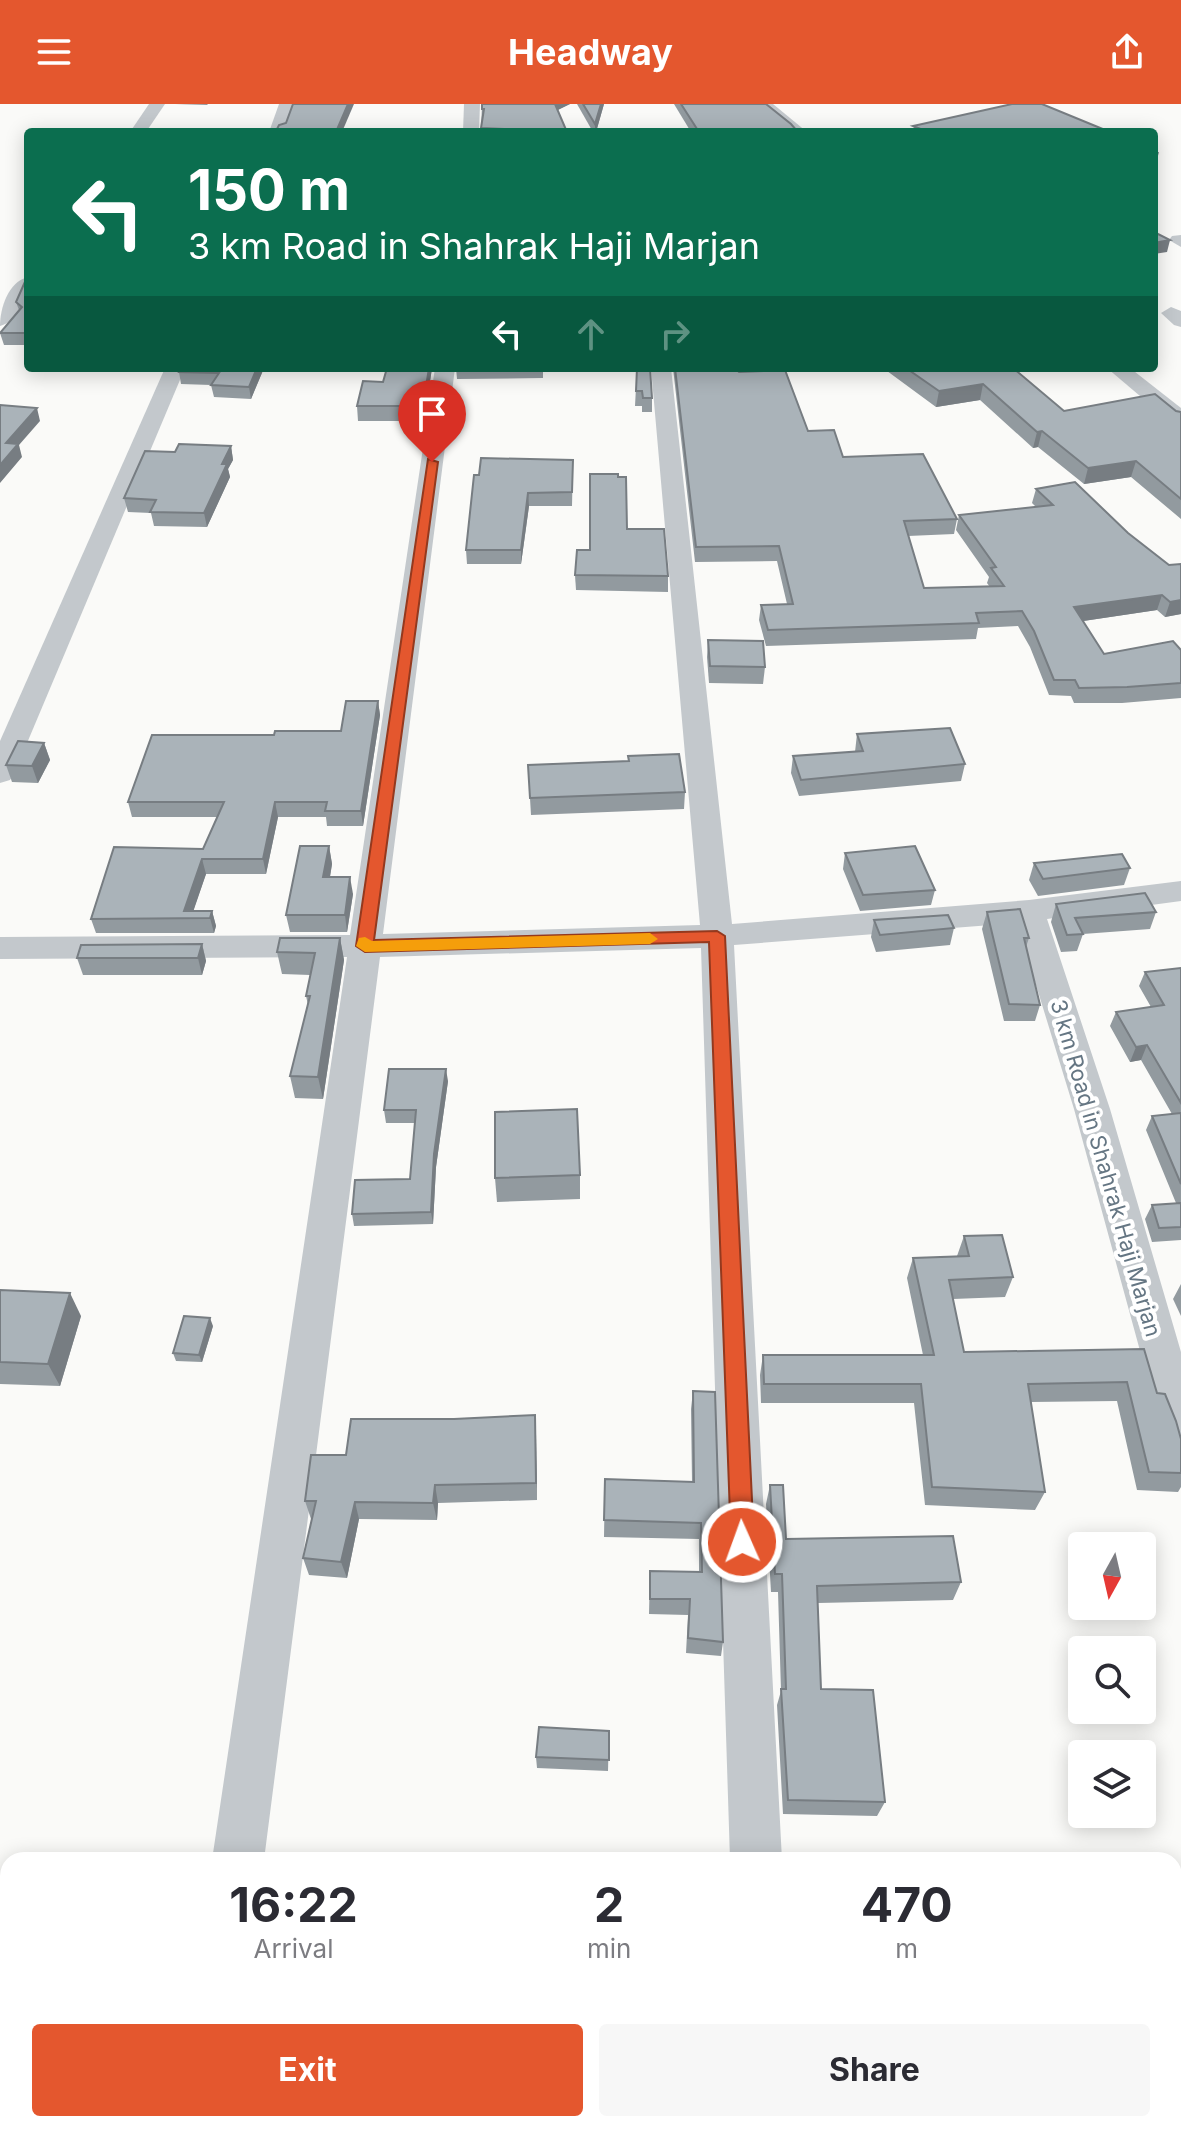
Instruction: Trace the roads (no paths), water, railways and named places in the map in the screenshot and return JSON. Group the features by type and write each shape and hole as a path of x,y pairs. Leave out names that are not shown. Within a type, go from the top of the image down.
{"street":[{"path":"141,128 157,104"},
{"path":"278,128 287,104"},
{"path":"471,128 472,104"},
{"path":"764,104 794,128"},
{"path":"0,320 24,288"},
{"path":"0,774 173,372"},
{"path":"239,1852 444,372"},
{"path":"661,372 717,936 756,1852"},
{"path":"1122,372 1181,419"},
{"path":"0,948 365,946 717,936 874,921 1029,911 1181,891"},
{"name":"3 km Road in Shahrak Haji Marjan","path":"1029,911 1092,1109 1181,1424"}]}
